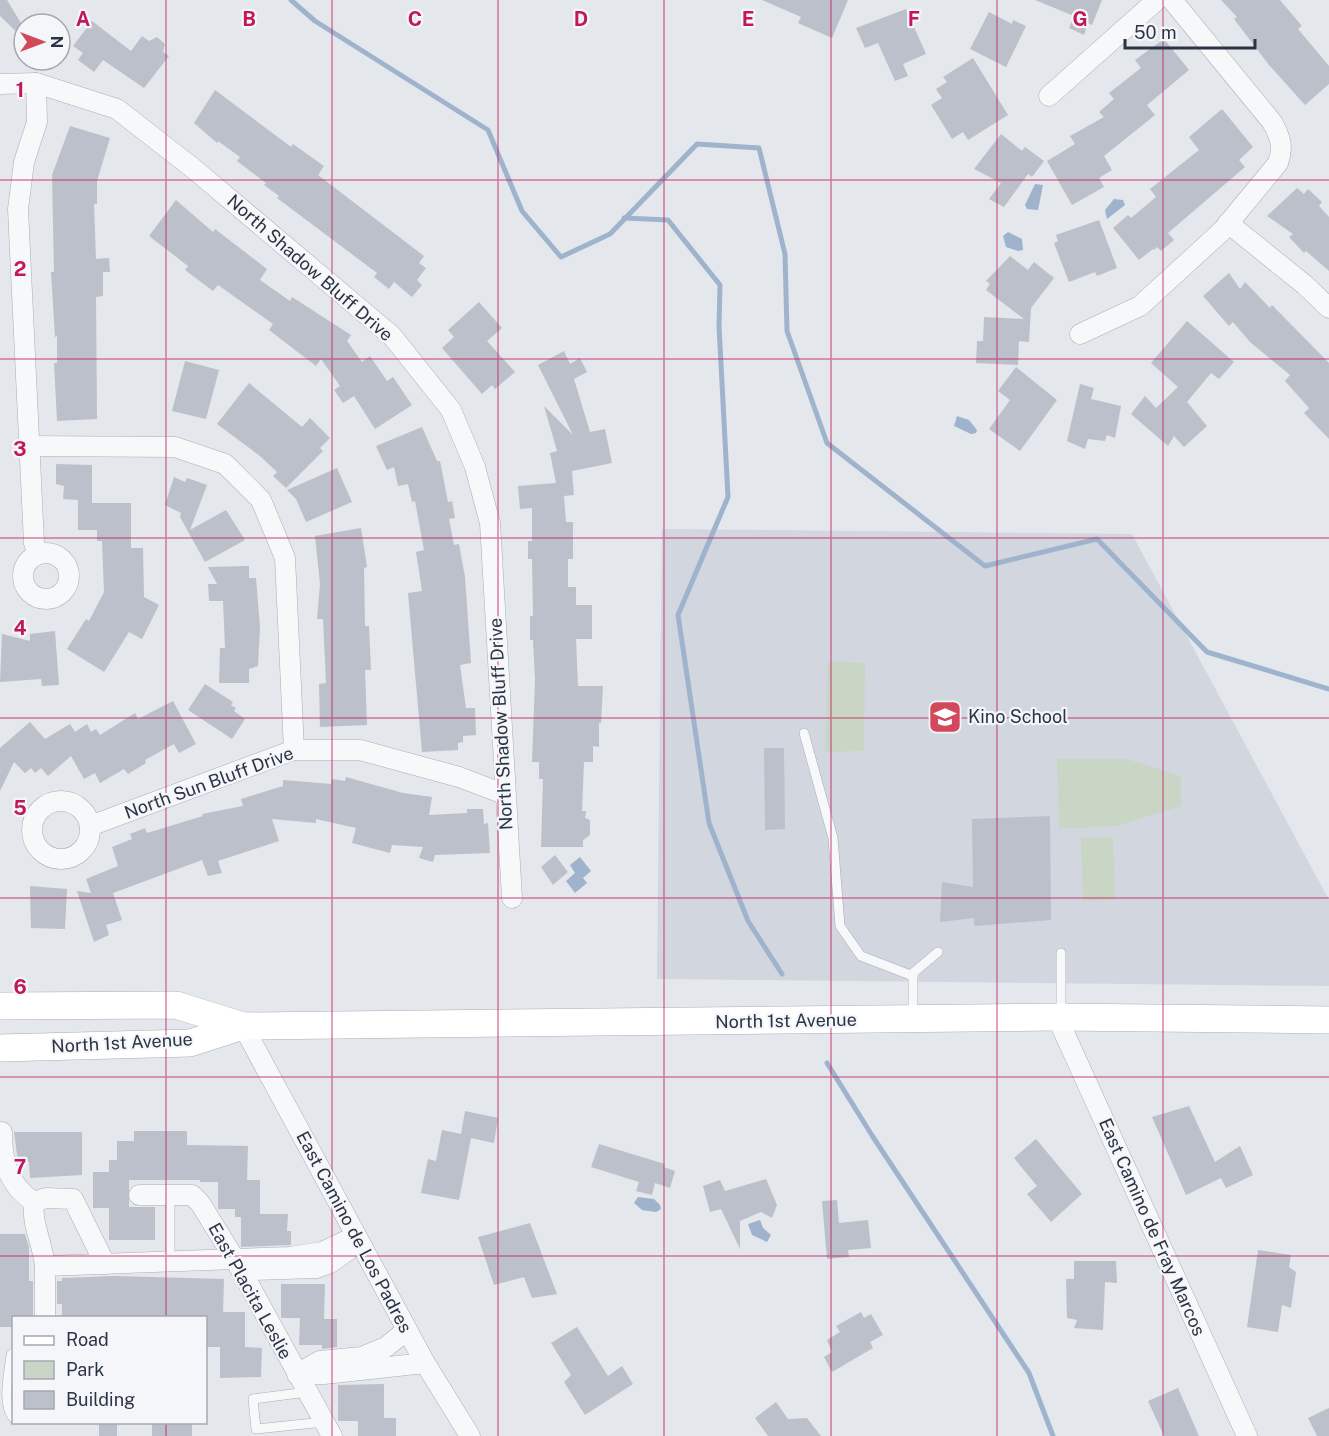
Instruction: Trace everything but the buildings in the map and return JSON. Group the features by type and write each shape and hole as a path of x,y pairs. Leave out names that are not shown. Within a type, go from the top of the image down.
{"main road":[{"name":"North 1st Avenue","path":"0,1006 176,1005 243,1026"},
{"name":"North 1st Avenue","path":"0,1048 190,1043 243,1026 1059,1017 1329,1020"}],"street":[{"path":"1049,96 1157,0"},
{"path":"1080,334 1140,306 1228,224 1290,145 1172,0"},
{"name":"North Shadow Bluff Drive","path":"0,84 36,84 117,109 186,162 392,336 450,410 476,467 490,523 504,794 512,898"},
{"path":"36,84 37,122 24,162 18,209 28,446 34,543 38,554"},
{"path":"1228,224 1305,285 1329,308"},
{"path":"28,446 175,447 225,465 261,500 285,558 294,750"},
{"name":"North Sun Bluff Drive","path":"90,826 294,750 360,750 449,774 504,794"},
{"name":"East Camino de Fray Marcos","path":"1059,1017 1246,1436"},
{"name":"East Camino de Los Padres","path":"243,1026 425,1364 470,1436"},
{"path":"2,1132 5,1168 17,1186 34,1202"},
{"name":"East Placita Leslie","path":"139,1195 192,1196 200,1203 236,1261 328,1429"},
{"path":"34,1202 46,1198 73,1199 105,1264"},
{"path":"34,1202 32,1216 43,1244 45,1316"},
{"path":"45,1266 236,1261 251,1269 316,1268 330,1263 351,1248 356,1236"},
{"path":"297,1374 320,1362 362,1357 386,1347 407,1330"},
{"path":"297,1374 324,1374 425,1364"}],"lane":[{"path":"804,733 833,838 840,926 861,956 913,976"},
{"path":"913,1020 913,976 938,952"},
{"path":"1059,1017 1061,953"},
{"path":"170,1195 170,1263"},
{"path":"12,1354 7,1384 9,1413 12,1417"},
{"path":"307,1392 253,1399 256,1429 328,1429"}],"shaded area":[{"name":"Kino School","path":"662,529 1132,534 1329,900 1329,986 657,979"}],"green space":[{"path":"828,661 865,663 864,751 825,752"},
{"path":"1057,759 1127,759 1181,776 1181,806 1116,826 1059,829"},
{"path":"1113,837 1115,900 1083,901 1081,838"}],"water":[{"path":"1035,184 1043,185 1038,210 1027,209 1025,205"},
{"path":"1114,199 1123,200 1125,205 1107,219 1105,210"},
{"path":"1008,232 1022,239 1023,250 1018,251 1006,247 1003,236"},
{"path":"957,416 969,420 977,430 976,433 971,434 954,426"},
{"path":"580,857 591,871 583,878 587,883 575,893 566,881 575,873 570,865"},
{"path":"638,1197 654,1199 661,1209 656,1212 642,1210 634,1203"},
{"path":"760,1220 763,1228 771,1235 767,1242 752,1235 748,1224"}],"waterway":[{"path":"291,0 315,21 488,130 522,211 561,257 610,234 697,144 759,148 785,254 787,331 827,443 985,566 1097,539 1207,652 1329,689"},
{"path":"624,218 668,220 720,285 719,326 728,497 678,615 709,823 748,921 782,974"},
{"path":"827,1063 873,1137 1029,1373 1053,1436"}],"place":[{"name":"Kino School","path":"945,717"}]}
